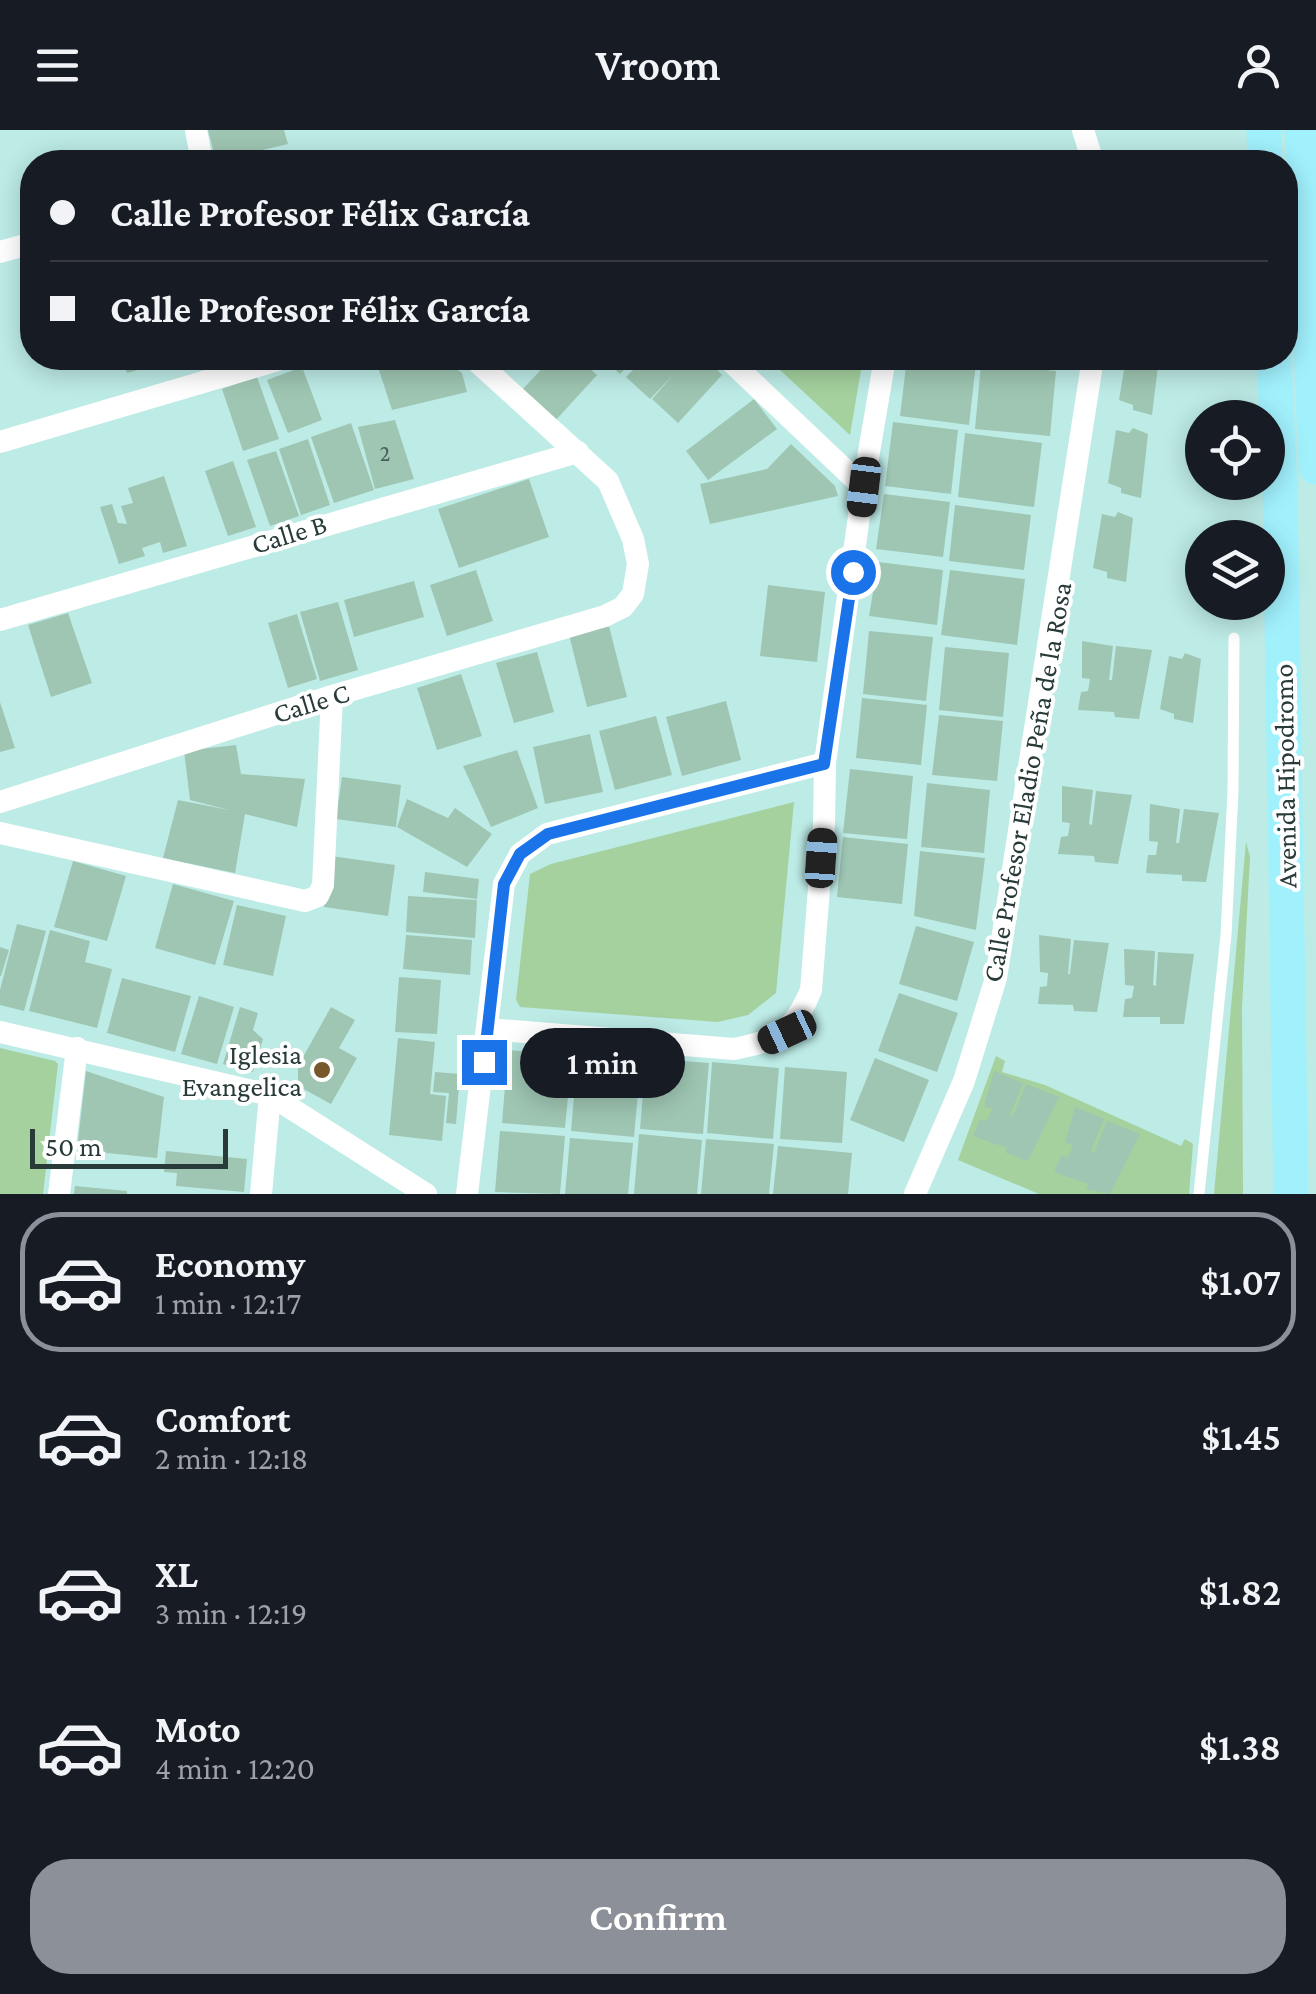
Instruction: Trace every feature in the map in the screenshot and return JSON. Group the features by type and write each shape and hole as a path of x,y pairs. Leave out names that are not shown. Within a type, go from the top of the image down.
{"main road":[{"path":"1304,152 1316,467"},
{"name":"Avenida Hipodromo","path":"1275,370 1280,488 1291,1194"}],"street":[{"path":"1265,143 1295,150"},
{"path":"0,442 244,370"},
{"path":"486,370 578,452"},
{"path":"740,370 864,487"},
{"path":"488,1029 734,1049 787,1032 801,1013 811,990 824,825 824,764 882,370"},
{"name":"Calle Profesor Eladio Peña de la Rosa","path":"915,1194 964,1081 996,978 1092,370"},
{"name":"Calle C","path":"0,802 332,696 605,616 623,607 633,594 637,579 633,539 608,481 578,452"},
{"name":"Calle B","path":"0,620 578,452"},
{"path":"0,833 306,901 318,896 323,885 332,696"},
{"path":"467,1194 504,884 520,854 548,834 824,764"},
{"path":"0,1032 270,1095 426,1194"},
{"path":"59,1194 77,1048"},
{"path":"261,1194 270,1095"}],"lane":[{"path":"1199,1194 1226,935 1233,791 1234,638"}],"green space":[{"path":"780,370 861,370 850,435"},
{"path":"794,802 776,993 748,1015 718,1022 520,1007 516,1000 530,874 551,864"},
{"path":"1246,842 1250,857 1242,1007 1243,1194 1214,1194"},
{"path":"0,1048 58,1064 43,1194 0,1194"},
{"path":"996,1056 1005,1061 1002,1072 1045,1085 1181,1146 1185,1139 1193,1144 1189,1194 1039,1194 958,1160"}],"building":[{"path":"208,130 284,130 288,144 263,150 213,150"},
{"path":"303,370 322,420 288,433 267,380"},
{"path":"379,370 462,373 467,392 392,410"},
{"path":"541,370 591,370 597,375 555,421 522,390"},
{"path":"633,370 717,370 722,375 678,423 652,399 675,373 650,399 626,377"},
{"path":"906,370 975,370 969,425 900,416"},
{"path":"980,370 1056,371 1050,436 975,429"},
{"path":"1124,370 1158,370 1152,415 1133,410 1133,405 1119,400"},
{"path":"257,377 279,439 243,451 222,389"},
{"path":"754,399 777,429 708,480 686,451"},
{"path":"395,420 414,479 375,489 358,427"},
{"path":"893,422 958,430 951,494 885,486"},
{"path":"351,423 374,490 334,503 311,437"},
{"path":"1133,428 1148,434 1141,498 1121,493 1121,488 1108,483 1116,430 1129,433"},
{"path":"965,433 1042,443 1034,507 958,497"},
{"path":"308,439 330,505 301,515 279,449"},
{"path":"791,444 835,486 838,496 710,524 700,484 767,469"},
{"path":"276,451 299,516 270,526 247,460"},
{"path":"233,461 256,527 228,536 205,471"},
{"path":"164,476 187,546 163,553 160,542 142,548 145,556 119,564 100,507 112,504 118,523 127,524 121,506 133,503 128,488"},
{"path":"529,479 549,537 459,568 438,509"},
{"path":"884,494 950,502 943,557 876,549"},
{"path":"955,505 1031,515 1024,570 949,561"},
{"path":"1118,512 1133,518 1126,582 1107,578 1107,572 1093,568 1102,514 1115,517"},
{"path":"878,562 943,570 937,625 869,616"},
{"path":"476,570 493,621 447,636 430,585"},
{"path":"950,570 1025,579 1017,645 941,635"},
{"path":"414,581 424,617 354,637 344,600"},
{"path":"768,585 825,592 817,662 760,656"},
{"path":"338,602 358,670 320,681 300,612"},
{"path":"68,613 92,683 51,697 28,625"},
{"path":"297,614 317,679 288,688 268,623"},
{"path":"609,626 627,697 587,707 569,635"},
{"path":"869,631 933,637 926,701 863,694"},
{"path":"1082,641 1113,646 1109,680 1116,646 1152,650 1139,719 1115,717 1114,712 1078,710 1081,692 1088,691 1090,679 1082,678"},
{"path":"945,647 1009,653 1003,717 939,710"},
{"path":"537,652 554,712 514,723 496,663"},
{"path":"1185,653 1201,659 1193,723 1174,719 1174,714 1160,709 1169,656 1182,659"},
{"path":"461,674 482,736 437,750 417,688"},
{"path":"862,698 927,705 921,765 856,758"},
{"path":"726,701 741,760 682,776 666,717"},
{"path":"0,702 15,748 0,752"},
{"path":"939,715 1003,721 997,781 932,775"},
{"path":"656,716 672,775 615,790 599,731"},
{"path":"590,734 603,792 545,804 533,747"},
{"path":"236,745 241,774 305,779 297,827 245,814 235,873 163,858 178,800 229,810 190,800 184,751"},
{"path":"517,750 538,808 491,827 463,766"},
{"path":"850,769 913,776 907,839 843,833"},
{"path":"342,777 401,785 396,827 336,819"},
{"path":"927,783 990,790 984,853 921,847"},
{"path":"1062,786 1093,790 1089,824 1092,825 1096,791 1132,795 1118,864 1095,862 1094,856 1058,854 1061,837 1068,836 1070,823 1062,822"},
{"path":"407,799 448,818 455,808 492,834 467,867 397,827"},
{"path":"1150,804 1180,809 1176,843 1184,809 1219,813 1206,882 1182,881 1182,875 1146,873 1148,855 1156,855 1158,842 1149,841"},
{"path":"843,837 908,844 902,904 837,897"},
{"path":"920,851 985,858 976,930 914,916"},
{"path":"331,856 395,865 388,916 324,907"},
{"path":"73,861 126,876 107,941 54,927"},
{"path":"425,872 479,879 477,899 423,892"},
{"path":"173,884 234,901 215,965 155,948"},
{"path":"408,896 477,900 475,938 406,932"},
{"path":"237,905 286,916 273,976 223,965"},
{"path":"17,924 46,931 24,1011 0,1005 0,990"},
{"path":"916,926 974,942 957,1001 899,984"},
{"path":"50,930 90,941 85,962 112,969 97,1028 29,1011"},
{"path":"406,935 472,940 470,975 403,969"},
{"path":"1039,935 1071,939 1068,974 1074,940 1109,943 1097,1012 1074,1011 1073,1005 1038,1004 1040,987 1047,986 1048,973 1040,972"},
{"path":"0,947 9,950 1,976 0,976"},
{"path":"1124,949 1155,951 1156,986 1158,952 1194,954 1184,1024 1160,1024 1160,1017 1123,1017 1125,999 1132,998 1134,986 1125,985"},
{"path":"399,977 441,980 437,1034 395,1032"},
{"path":"122,978 191,996 175,1052 107,1033"},
{"path":"899,993 958,1013 937,1072 878,1051"},
{"path":"199,996 234,1007 217,1064 181,1054"},
{"path":"240,1007 258,1013 253,1030 263,1039 253,1072 223,1064"},
{"path":"331,1007 355,1020 339,1048 357,1058 331,1104 298,1086 298,1066"},
{"path":"398,1038 435,1042 430,1094 446,1096 442,1141 389,1135"},
{"path":"508,1050 572,1055 565,1128 502,1123"},
{"path":"578,1052 641,1059 634,1137 571,1131"},
{"path":"646,1058 709,1063 703,1134 640,1129"},
{"path":"875,1058 929,1080 904,1142 850,1120"},
{"path":"712,1062 779,1068 773,1139 707,1133"},
{"path":"785,1067 847,1072 842,1143 780,1139"},
{"path":"86,1071 164,1097 157,1158 77,1150"},
{"path":"994,1071 1023,1083 1010,1115 1013,1116 1026,1084 1059,1097 1028,1161 1006,1153 1007,1148 973,1136 980,1120 987,1121 992,1109 984,1106"},
{"path":"435,1072 460,1074 456,1124 446,1123 449,1093 433,1092"},
{"path":"1075,1107 1104,1119 1091,1151 1094,1153 1107,1121 1140,1134 1110,1194 1086,1189 1088,1184 1054,1172 1061,1156 1068,1157 1073,1145 1065,1142"},
{"path":"500,1131 565,1136 560,1194 495,1192"},
{"path":"639,1134 702,1140 697,1194 634,1194"},
{"path":"570,1138 633,1143 628,1194 565,1194"},
{"path":"706,1139 774,1144 769,1194 701,1194"},
{"path":"778,1146 852,1153 848,1194 773,1194"},
{"path":"166,1151 247,1159 244,1192 176,1186 177,1173 164,1172"},
{"path":"75,1186 127,1191 127,1194 74,1194"}],"place":[{"name":"Iglesia Evangelica","path":"322,1070"}],"route":[{"path":"484,1062 504,884 520,854 548,834 824,764 853,572"}]}
